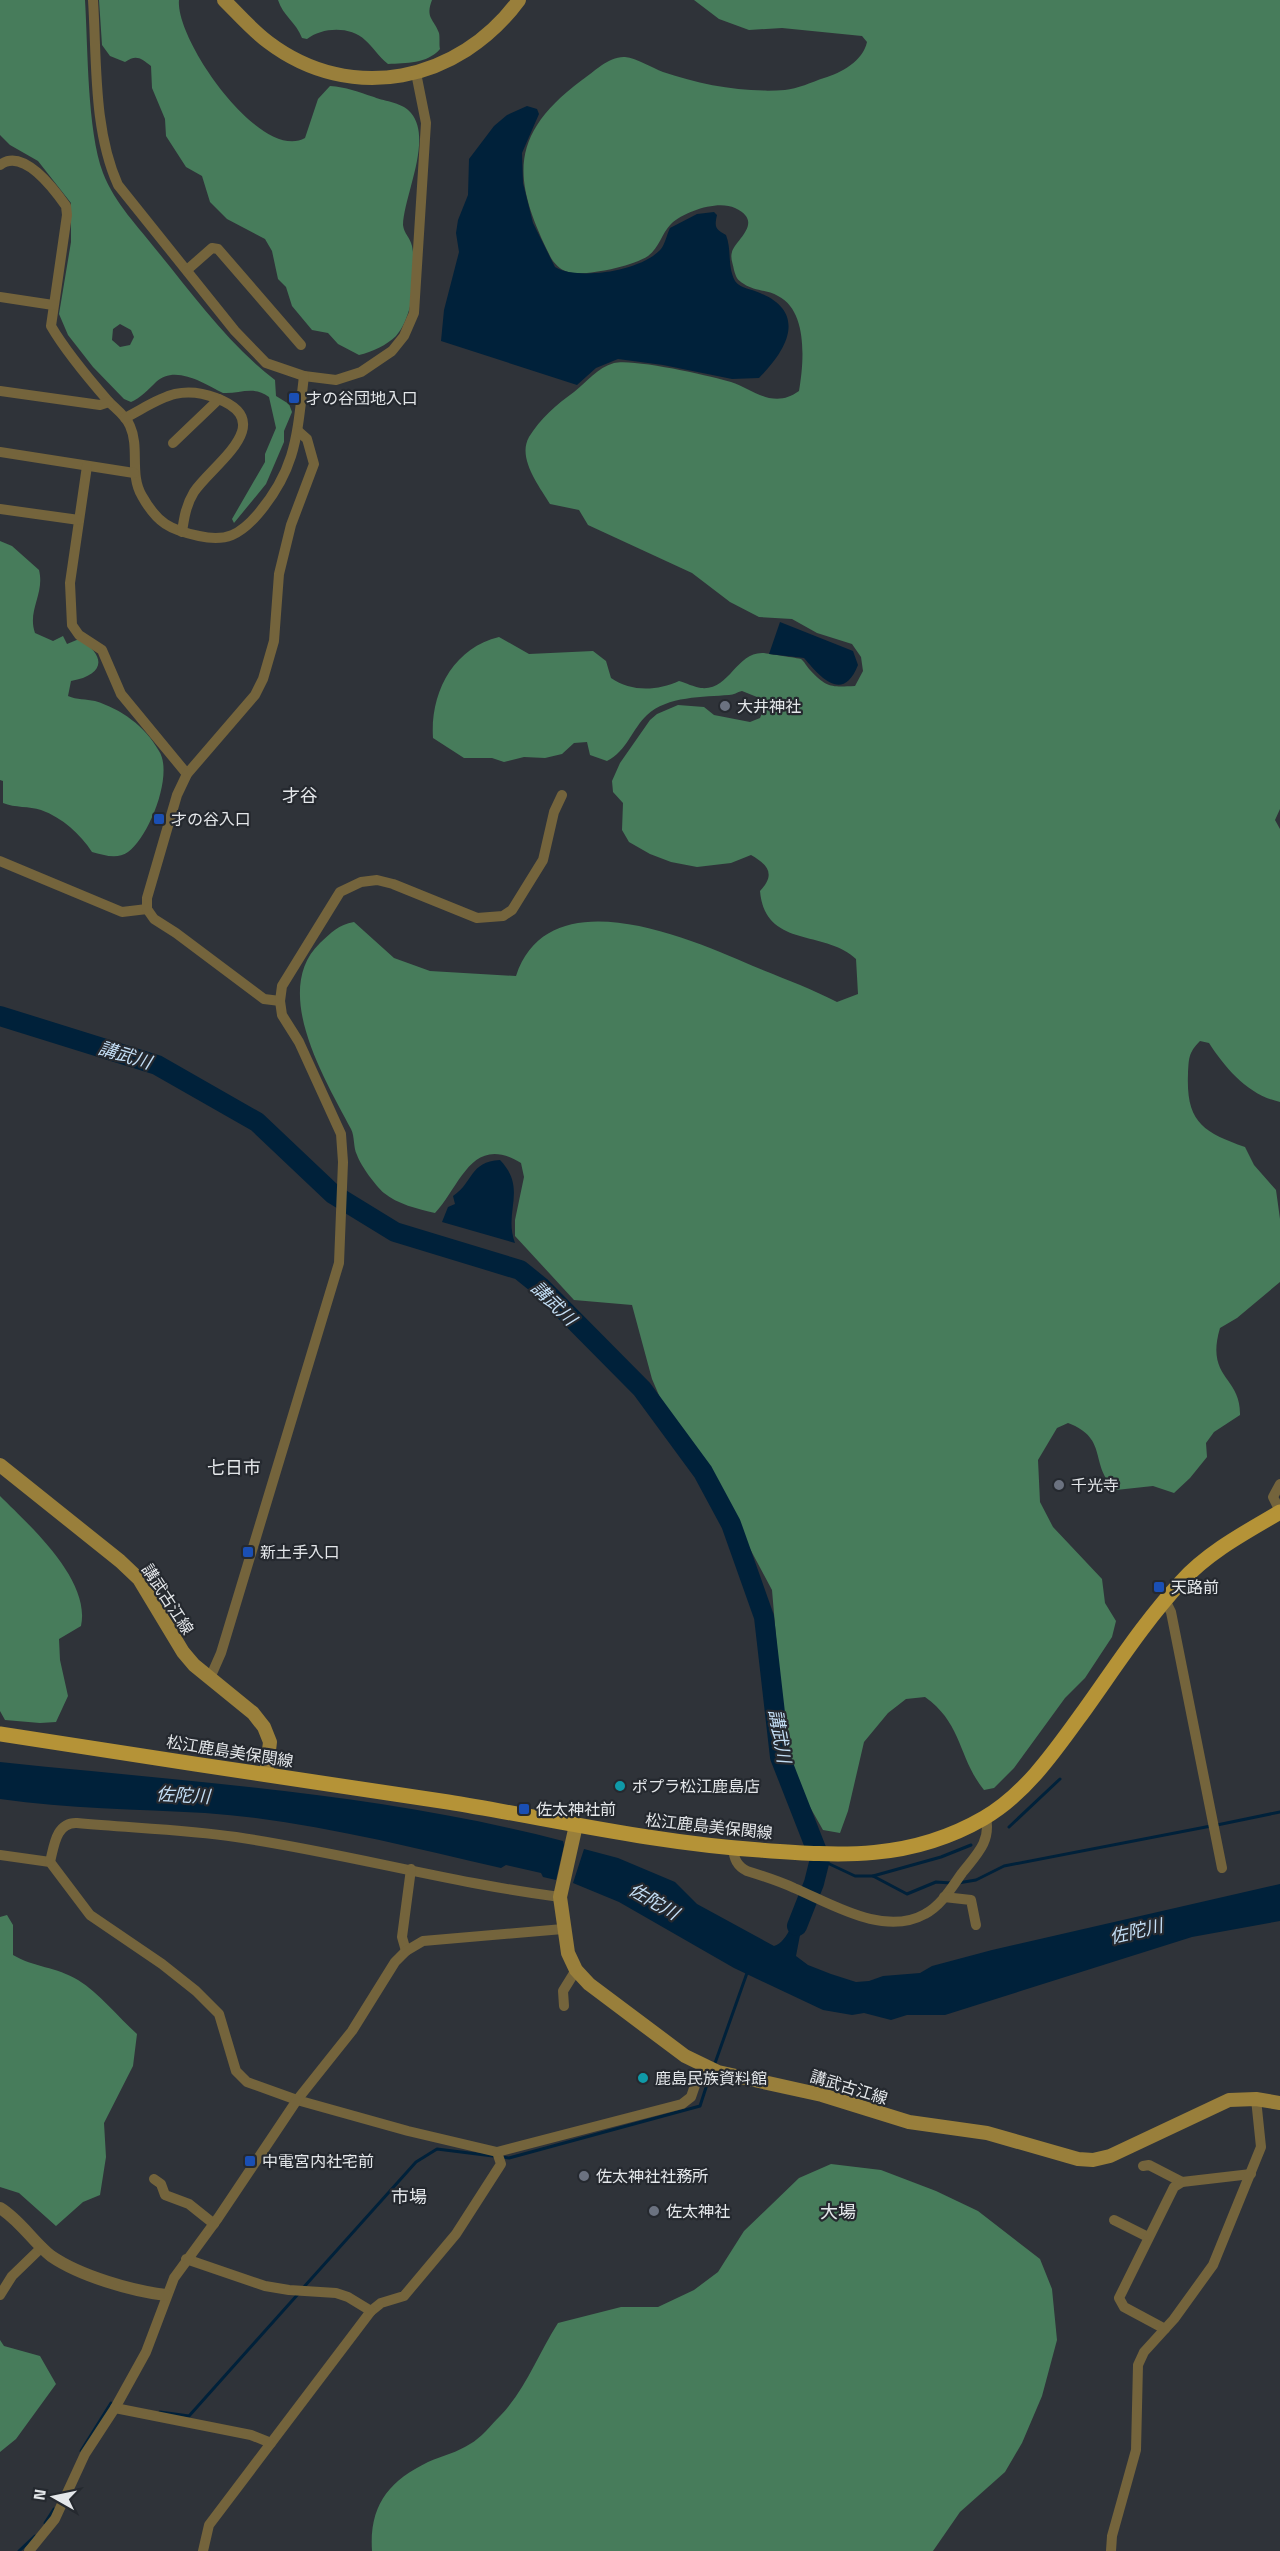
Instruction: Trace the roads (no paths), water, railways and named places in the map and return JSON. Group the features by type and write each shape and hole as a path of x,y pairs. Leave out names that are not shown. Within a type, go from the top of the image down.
{"main road":[{"path":"224,0 268,42 316,68 345,76 369,78 416,73 440,65 465,52 504,21 519,0"},
{"name":"講武古江線","path":"0,1465 120,1561 139,1579 183,1652 210,1678 253,1713 264,1727 270,1742 266,1775"},
{"name":"松江鹿島美保関線","path":"0,1734 266,1775 575,1832 842,1856 906,1849 939,1840 986,1817 1027,1784 1056,1749 1165,1600 1184,1579 1230,1541 1280,1511"},
{"name":"講武古江線","path":"575,1832 560,1891 563,1929 568,1953 576,1970 589,1984 664,2042 708,2068 822,2094 909,2122 987,2133 1058,2154 1093,2160 1110,2156 1214,2104 1229,2100 1256,2099 1280,2103"}],"street":[{"path":"93,0 102,135 108,162 118,185 235,332 266,363 304,375 336,380 361,372 393,351 411,323 417,295 426,123 416,73"},
{"path":"0,165 15,160 26,163 66,206 67,215 51,326 109,402 125,418 132,434 134,473 142,496 151,511 164,525 182,532 218,540 242,531 282,483 289,469 298,431 304,375"},
{"path":"187,270 212,249 218,249 301,345"},
{"path":"0,297 53,305"},
{"path":"0,391 100,405 109,402"},
{"path":"125,418 179,392 199,393 219,399 233,408 240,417 243,427 241,439 195,491 187,507 182,532"},
{"path":"173,443 219,399"},
{"path":"280,1000 264,999 176,933 154,920 147,909 152,878 187,774 255,695 263,679 274,641 279,574 291,525 314,464 307,439 298,431"},
{"path":"0,452 134,473"},
{"path":"87,466 70,583 72,625 79,635 102,650 121,694 187,774"},
{"path":"0,509 79,520"},
{"path":"210,1678 221,1653 336,1279 342,1188 341,1134 299,1042 282,1015 280,1000 282,986 340,892 361,882 377,880 393,884 477,918 496,917 512,910 543,860 554,812 562,795"},
{"path":"0,861 122,912 147,909"},
{"path":"1280,1484 1273,1497 1280,1511"},
{"path":"1165,1600 1171,1612 1222,1868"},
{"path":"733,1848 740,1867 864,1917 896,1922 927,1914 945,1897 986,1841 989,1832 986,1817"},
{"path":"50,1862 59,1832 69,1822 234,1837 411,1869 510,1891 560,1891"},
{"path":"0,1855 50,1862 90,1915 162,1964 196,1991 219,2014 236,2071 240,2076 269,2092 498,2156 682,2104 691,2097 708,2068"},
{"path":"406,1951 402,1937 411,1869"},
{"path":"945,1897 971,1900 976,1925"},
{"path":"29,2551 55,2519 85,2454 115,2408 146,2352 166,2295 186,2259 214,2224 297,2100 352,2031 373,1995 406,1951 423,1941 563,1929"},
{"path":"564,2006 563,1991 576,1970"},
{"path":"1111,2551 1118,2515 1136,2450 1138,2365 1144,2352 1165,2329 1213,2265 1261,2147 1256,2099"},
{"path":"203,2551 209,2525 370,2311 381,2303 404,2296 431,2265 481,2197 501,2164 498,2156"},
{"path":"1143,2166 1149,2165 1182,2182"},
{"path":"1165,2329 1124,2307 1119,2300 1173,2187 1182,2182 1251,2174"},
{"path":"153,2179 161,2184 165,2195 189,2204 214,2224"},
{"path":"0,2208 51,2256 80,2270 141,2292 166,2295"},
{"path":"1114,2220 1148,2237"},
{"path":"0,2295 12,2276 42,2247"},
{"path":"186,2259 238,2278 302,2292 336,2293 348,2297 370,2311"},
{"path":"115,2408 251,2435 271,2443"}],"water":[{"path":"527,106 537,109 539,114 522,153 523,183 533,223 555,267 565,271 594,273 610,272 640,263 661,249 670,228 697,214 714,212 717,215 717,228 726,235 728,241 731,270 735,281 740,286 775,301 784,311 788,321 788,332 778,356 759,378 732,379 663,365 618,359 596,368 577,385 441,341 444,310 459,252 456,233 458,220 468,195 469,159 494,126 507,115"},
{"path":"780,622 853,651 858,665 852,676 846,683 839,685 825,679 804,658 769,654"},
{"path":"500,1160 508,1171 514,1191 512,1232 515,1243 442,1222 448,1207 455,1204 453,1196 460,1191 477,1169 483,1164"},
{"name":"佐陀川","path":"0,1762 213,1783 354,1800 494,1825 563,1841 564,1845 556,1880 543,1877 541,1873 506,1865 501,1868 280,1821 205,1813 77,1807 0,1799"},
{"name":"佐陀川","path":"584,1849 618,1858 675,1882 697,1904 774,1946 788,1933 802,1900 813,1904 801,1930 796,1956 808,1965 856,1982 869,1981 883,1976 920,1973 932,1966 992,1950 1280,1884 1280,1921 1192,1937 945,2015 907,2015 891,2020 864,2013 852,2015 823,2010 734,1968 619,1902 573,1883"}],"waterway":[{"name":"講武川","path":"0,1016 157,1065 257,1122 333,1194 395,1232 520,1270 541,1287 642,1389 703,1472 731,1524 764,1617 780,1757 820,1859 814,1883 797,1926"},
{"path":"1009,1827 1060,1779"},
{"name":"講武川","path":"1217,1825 1280,1812"},
{"name":"講武川","path":"958,1883 976,1880 1004,1866 1211,1826"},
{"path":"873,1876 941,1857 971,1845"},
{"name":"講武川","path":"821,1860 855,1876 873,1876 907,1894 936,1882 951,1883"},
{"path":"714,2066 747,1973"},
{"path":"303,2288 416,2162 437,2149 509,2158 700,2106 711,2072"},
{"path":"160,2412 189,2416 299,2293"},
{"path":"81,2451 111,2403"},
{"path":"45,2523 54,2509"},
{"path":"19,2551 35,2536"}],"place":[{"name":"才の谷団地入口","path":"294,398"},
{"name":"大井神社","path":"725,706"},
{"name":"才の谷入口","path":"159,819"},
{"name":"千光寺","path":"1059,1485"},
{"name":"新土手入口","path":"248,1552"},
{"name":"天路前","path":"1159,1587"},
{"name":"ポプラ松江鹿島店","path":"620,1786"},
{"name":"佐太神社前","path":"524,1809"},
{"name":"鹿島民族資料館","path":"643,2078"},
{"name":"中電宮内社宅前","path":"250,2161"},
{"name":"佐太神社社務所","path":"584,2176"},
{"name":"佐太神社","path":"654,2211"}],"district":[{"name":"才谷","path":"300,795"},
{"name":"七日市","path":"234,1467"},
{"name":"市場","path":"409,2196"},
{"name":"大場","path":"838,2211"}]}
